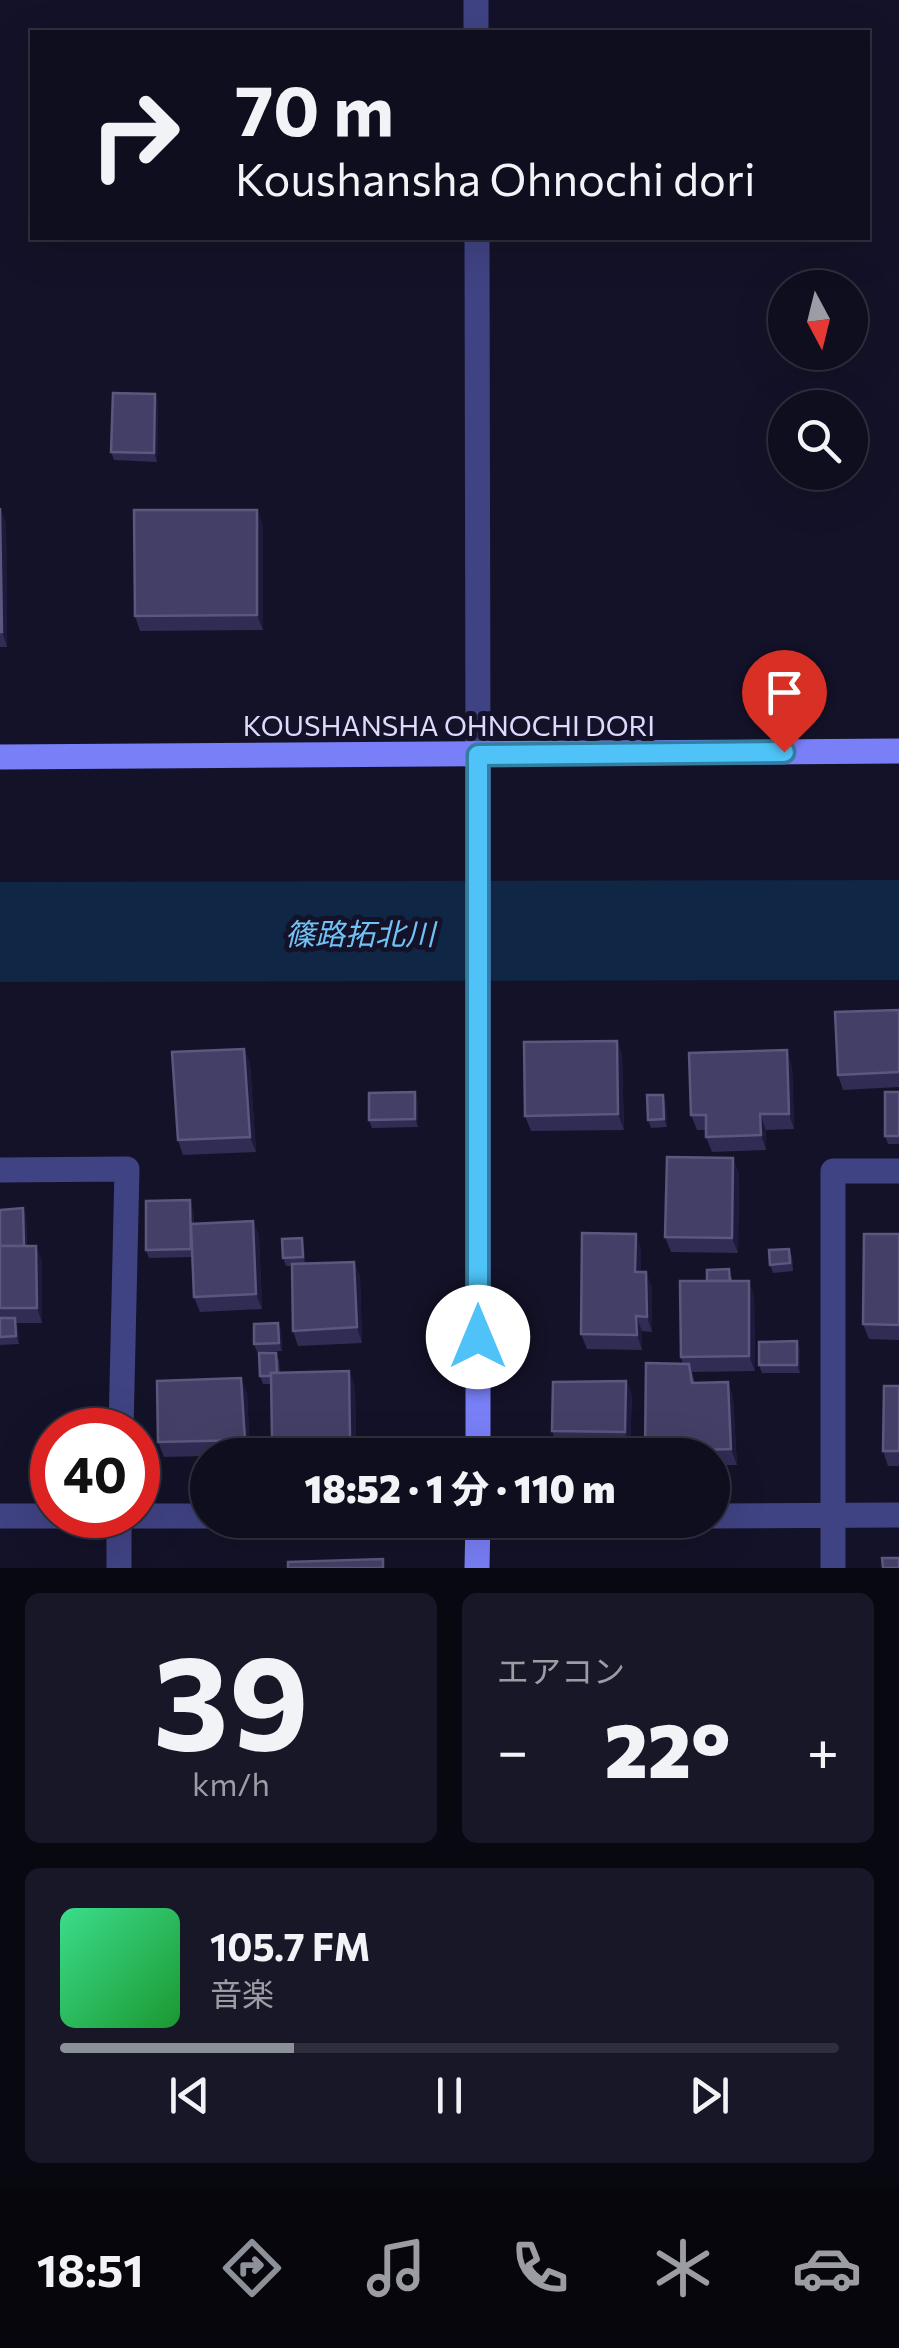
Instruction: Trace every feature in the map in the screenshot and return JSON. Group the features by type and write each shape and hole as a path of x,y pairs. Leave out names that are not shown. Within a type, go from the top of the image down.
{"street":[{"path":"476,0 476,30"},
{"path":"477,240 478,1438"},
{"name":"KOUSHANSHA OHNOCHI DORI","path":"0,757 899,751"},
{"path":"0,1170 127,1170 122,1408"},
{"path":"833,1568 833,1171 899,1171"},
{"path":"160,1515 190,1516"},
{"path":"0,1516 30,1516"},
{"path":"730,1516 899,1516"},
{"path":"118,1568 119,1538"},
{"path":"477,1568 478,1538"}],"building":[{"path":"113,393 155,394 154,453 111,452"},
{"path":"0,508 2,632 0,632"},
{"path":"134,510 257,510 257,615 135,616"},
{"path":"899,1010 899,1072 838,1075 835,1012"},
{"path":"617,1041 618,1114 525,1116 524,1042"},
{"path":"244,1049 250,1137 178,1140 172,1052"},
{"path":"787,1050 789,1114 760,1114 761,1135 706,1137 706,1115 691,1115 689,1053"},
{"path":"415,1092 415,1119 369,1120 369,1093"},
{"path":"885,1092 899,1092 899,1136 885,1136"},
{"path":"647,1095 663,1095 664,1119 648,1120"},
{"path":"667,1157 733,1158 732,1238 665,1237"},
{"path":"190,1200 191,1249 146,1250 146,1201"},
{"path":"23,1208 24,1246 0,1246 0,1210"},
{"path":"253,1221 256,1294 194,1297 191,1224"},
{"path":"582,1233 636,1234 635,1272 646,1272 647,1317 636,1316 637,1335 581,1334"},
{"path":"864,1234 899,1234 899,1325 863,1324"},
{"path":"302,1238 303,1257 283,1258 282,1239"},
{"path":"0,1246 36,1246 37,1308 0,1308"},
{"path":"789,1249 790,1263 770,1265 769,1250"},
{"path":"354,1262 357,1327 293,1331 292,1264"},
{"path":"729,1269 730,1281 707,1281 707,1270"},
{"path":"680,1281 749,1281 749,1356 681,1357"},
{"path":"0,1318 15,1318 16,1336 0,1337"},
{"path":"278,1323 279,1343 254,1344 254,1324"},
{"path":"797,1341 797,1365 759,1365 759,1342"},
{"path":"259,1353 276,1353 277,1373 260,1376"},
{"path":"646,1363 689,1364 692,1383 728,1382 731,1449 730,1438 645,1438"},
{"path":"349,1371 350,1438 272,1438 271,1373"},
{"path":"241,1378 245,1438 160,1442 157,1381"},
{"path":"626,1381 625,1432 552,1431 553,1382"},
{"path":"884,1386 899,1386 899,1451 883,1451"},
{"path":"882,1558 899,1558 899,1568 883,1568"},
{"path":"383,1559 383,1568 288,1568 288,1562"}],"waterway":[{"name":"篠路拓北川","path":"0,932 899,930"}],"route":[{"path":"478,1337 478,755 784,752"}]}
